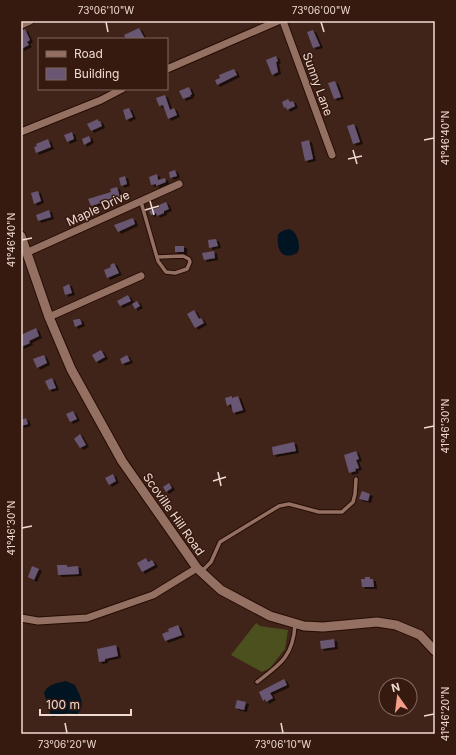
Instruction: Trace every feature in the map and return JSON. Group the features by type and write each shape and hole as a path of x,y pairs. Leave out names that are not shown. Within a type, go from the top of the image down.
{"street":[{"path":"21,25 30,21"},
{"path":"168,69 278,21"},
{"name":"Sunny Lane","path":"283,21 332,155"},
{"path":"21,132 101,100 120,90"},
{"name":"Maple Drive","path":"26,253 179,184"},
{"name":"Scoville Hill Road","path":"21,236 49,317 71,369 122,460 199,570 221,590 270,616 304,626 376,622 396,625 420,635 435,651"},
{"path":"49,317 141,276"},
{"path":"21,618 38,621 87,618 153,595 199,570"}],"lane":[{"path":"141,200 157,257 166,272 175,273 187,269 190,262 189,259 183,256 157,257"},
{"path":"199,570 211,562 220,542 280,506 289,504 319,512 342,512 353,502 356,479"},
{"path":"257,682 282,661 294,638 295,624"}],"green space":[{"path":"256,623 260,626 288,630 285,649 270,668 262,672 231,655"}],"water":[{"path":"289,229 292,230 298,239 299,247 297,253 288,256 283,254 279,249 278,235"},
{"path":"66,681 75,685 82,704 80,711 77,714 68,713 53,717 44,693 50,686"}],"building":[{"path":"139,28 144,38 126,38 124,35"},
{"path":"25,29 30,40 27,42 29,45 21,49 21,31"},
{"path":"313,30 320,46 313,48 307,32"},
{"path":"276,56 278,61 276,62 278,72 272,75 266,60"},
{"path":"234,69 237,75 217,85 215,80 220,78 219,75"},
{"path":"335,81 341,97 334,99 328,83"},
{"path":"189,87 192,94 190,95 191,96 183,99 179,91"},
{"path":"165,95 170,110 174,108 177,115 168,119 163,105 159,106 156,98"},
{"path":"288,99 290,102 293,101 295,106 287,110 286,107 284,108 282,102"},
{"path":"129,108 133,117 126,120 123,110"},
{"path":"98,119 102,126 91,131 87,124"},
{"path":"354,124 360,142 353,144 347,126"},
{"path":"72,132 74,139 67,142 64,135"},
{"path":"89,136 91,141 84,145 82,139"},
{"path":"48,139 51,147 36,153 34,147 37,146 36,144"},
{"path":"309,140 313,159 305,161 301,142"},
{"path":"175,170 177,176 170,178 169,172"},
{"path":"157,174 158,180 165,178 166,182 156,186 156,184 151,185 149,177"},
{"path":"125,176 127,184 121,186 119,178"},
{"path":"117,187 120,197 91,206 88,199 111,192 110,189"},
{"path":"38,191 41,201 34,204 31,193"},
{"path":"166,202 169,209 157,216 156,213 151,215 149,211 160,207 159,205"},
{"path":"49,210 51,217 38,221 36,215"},
{"path":"133,218 135,224 118,232 114,225"},
{"path":"216,239 218,246 209,248 208,240"},
{"path":"175,246 184,246 184,252 175,252"},
{"path":"214,251 215,258 204,260 202,253"},
{"path":"114,263 119,273 107,278 104,270 111,267 110,265"},
{"path":"69,284 72,293 65,295 63,287"},
{"path":"128,295 131,301 120,306 117,301"},
{"path":"137,301 140,306 135,309 132,304"},
{"path":"194,310 199,319 201,318 204,323 195,328 187,314"},
{"path":"80,319 82,324 75,327 73,320"},
{"path":"36,328 39,336 29,341 30,343 21,347 21,335"},
{"path":"101,350 105,357 96,362 92,355"},
{"path":"44,355 47,363 37,368 33,359"},
{"path":"127,355 130,361 122,364 120,359"},
{"path":"52,378 56,388 49,390 45,381"},
{"path":"232,396 232,398 238,396 243,410 233,413 231,404 227,406 225,398"},
{"path":"73,411 77,419 70,422 66,414"},
{"path":"26,418 28,424 21,426 21,420"},
{"path":"80,434 86,445 80,448 74,439"},
{"path":"294,442 296,451 273,455 272,447"},
{"path":"356,451 359,459 356,460 359,468 355,469 356,471 349,473 344,455"},
{"path":"113,474 116,481 109,485 105,478"},
{"path":"169,483 172,488 166,492 163,487"},
{"path":"362,491 370,494 368,501 359,499"},
{"path":"146,558 148,562 152,560 155,565 142,572 137,563"},
{"path":"57,565 67,565 67,567 78,566 79,574 58,575"},
{"path":"32,566 39,569 34,580 28,577"},
{"path":"365,577 370,577 370,579 373,579 374,587 362,587 361,579 365,579"},
{"path":"178,625 182,635 165,641 162,634 169,631 168,629"},
{"path":"334,639 335,647 321,649 320,641"},
{"path":"116,645 118,656 99,662 97,649"},
{"path":"284,679 287,685 270,693 273,698 266,702 265,699 263,701 259,692"},
{"path":"237,700 246,702 244,710 235,708"}]}
